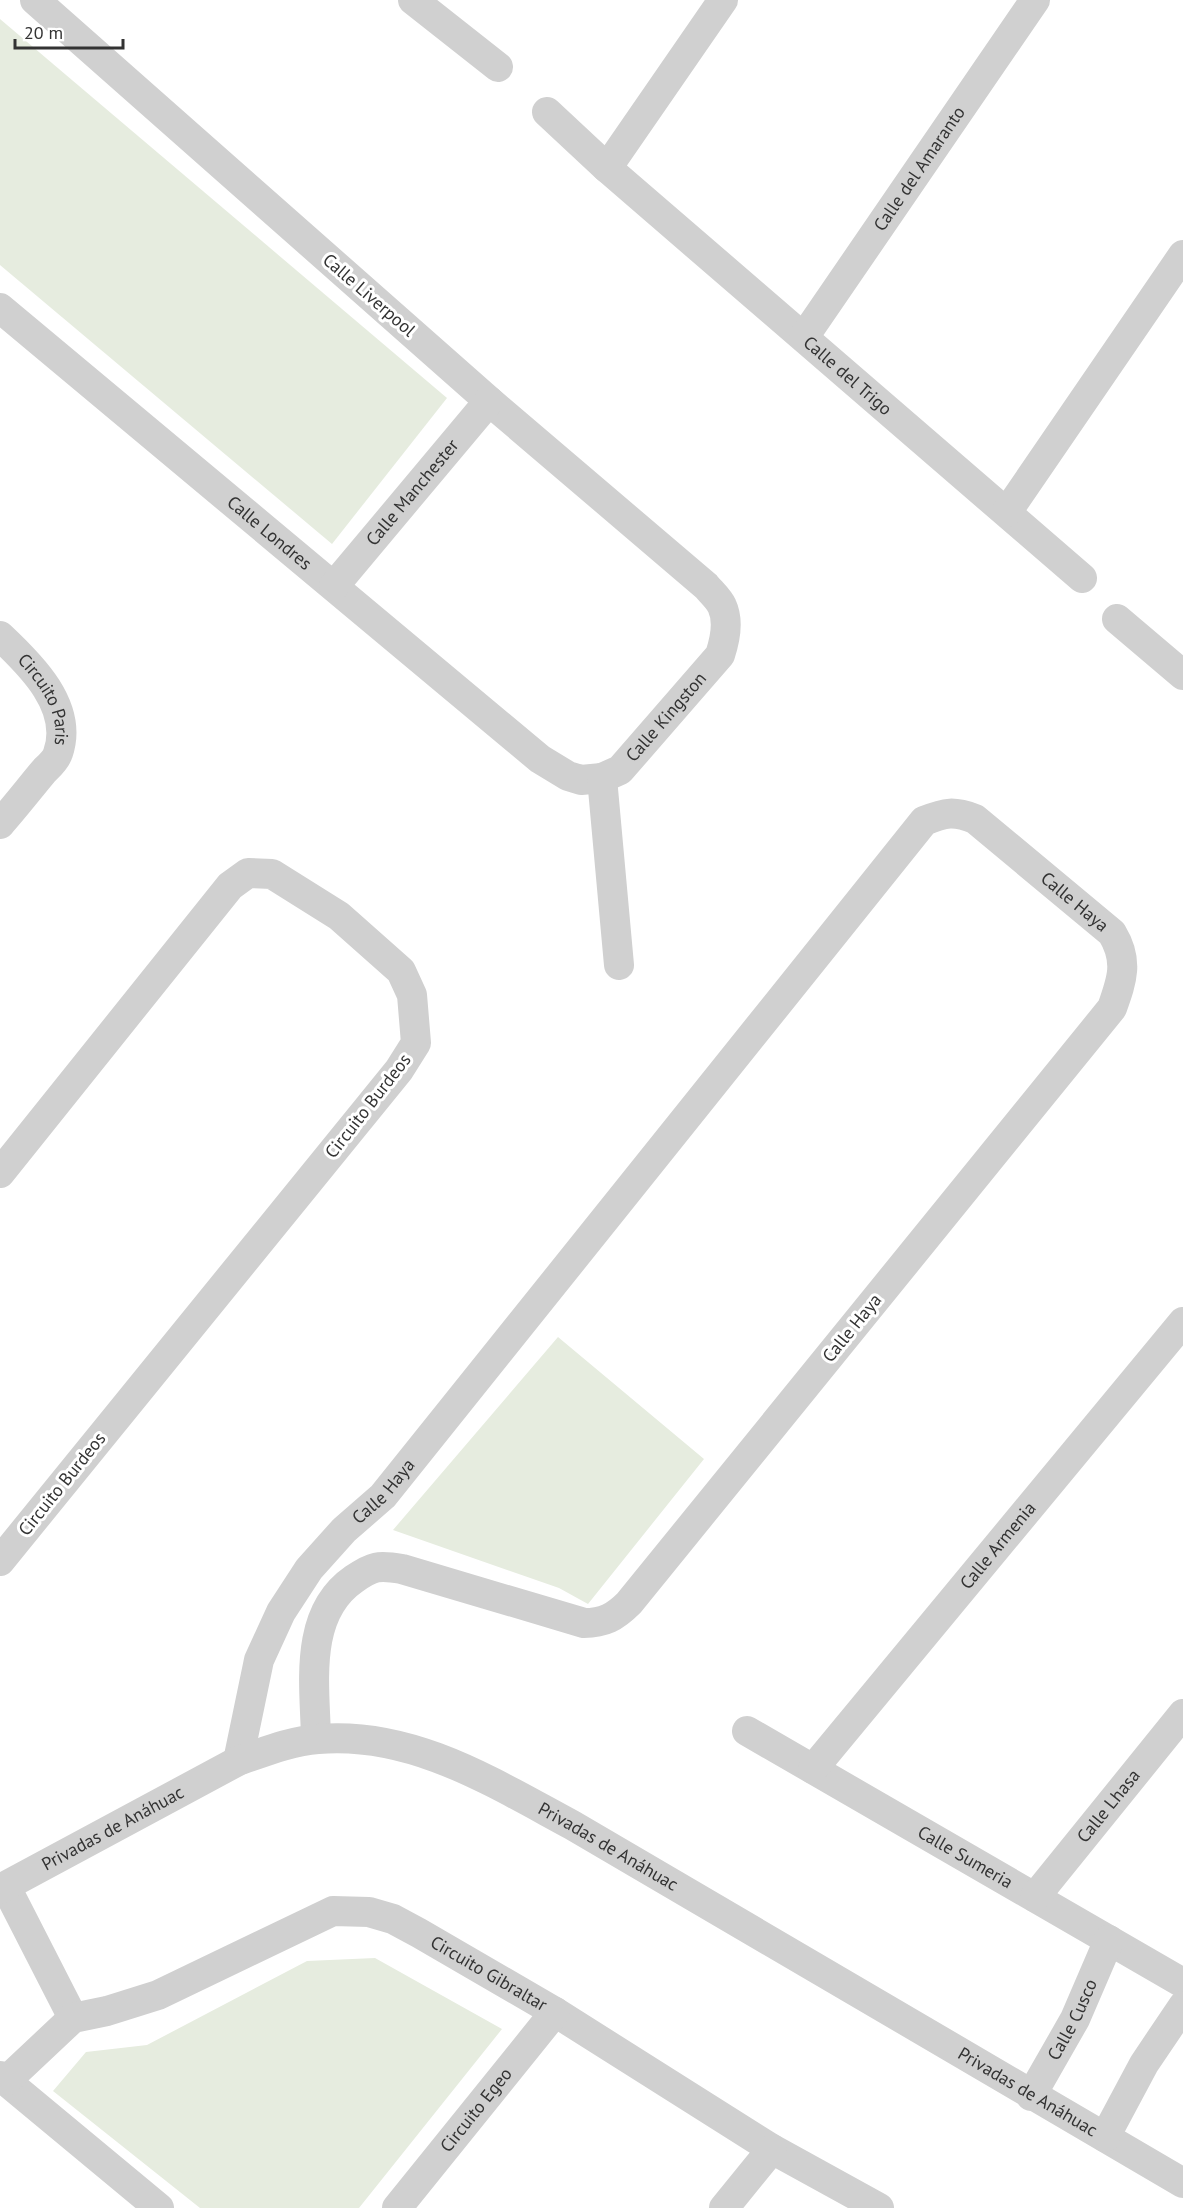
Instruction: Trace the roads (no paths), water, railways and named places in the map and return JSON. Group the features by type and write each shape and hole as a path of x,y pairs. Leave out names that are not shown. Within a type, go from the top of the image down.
{"street":[{"name":"Calle Liverpool","path":"34,0 489,400 706,586"},
{"path":"413,0 498,67"},
{"path":"607,168 723,0"},
{"name":"Calle del Amaranto","path":"804,337 1035,0"},
{"name":"Calle del Trigo","path":"547,112 607,168 1082,578"},
{"path":"1007,512 1183,255"},
{"name":"Calle Londres","path":"0,308 540,759 567,776 581,780 603,778"},
{"name":"Calle Manchester","path":"334,586 489,400"},
{"name":"Calle Kingston","path":"603,778 620,770 720,656 725,640 722,605 706,586"},
{"path":"1117,619 1183,675"},
{"name":"Circuito Paris","path":"0,636 30,664 42,681 62,727 58,755 0,825"},
{"path":"603,778 619,965"},
{"name":"Calle Haya","path":"238,1761 260,1660 281,1612 309,1569 344,1530 383,1496 924,821 944,813 960,813 975,819 1112,933 1121,948 1122,980 1112,1008 619,1614 598,1623 585,1623 402,1569 370,1568 346,1585 327,1608 317,1635 316,1739"},
{"name":"Circuito Burdeos","path":"0,1173 230,886 248,873 272,874 290,884 339,916 401,971 412,995 416,1043 399,1070 0,1561"},
{"name":"Calle Armenia","path":"813,1769 1183,1322"},
{"name":"Calle Lhasa","path":"1035,1898 1183,1714"},
{"name":"Calle Sumeria","path":"747,1731 1183,1983"},
{"name":"Privadas de Anáhuac","path":"3,1888 238,1761 279,1747 316,1739 351,1738 383,1741 436,1756 572,1824 1031,2096 1183,2183"},
{"path":"3,1888 73,2018 3,2078 159,2208"},
{"name":"Circuito Gibraltar","path":"73,2018 107,2011 158,1995 333,1911 369,1912 393,1919 555,2012 772,2149 879,2208"},
{"name":"Calle Cusco","path":"1031,2096 1075,2019 1109,1940"},
{"path":"1105,2137 1144,2064 1183,2006"},
{"name":"Circuito Egeo","path":"397,2208 555,2012"},
{"path":"724,2208 772,2149"}]}
